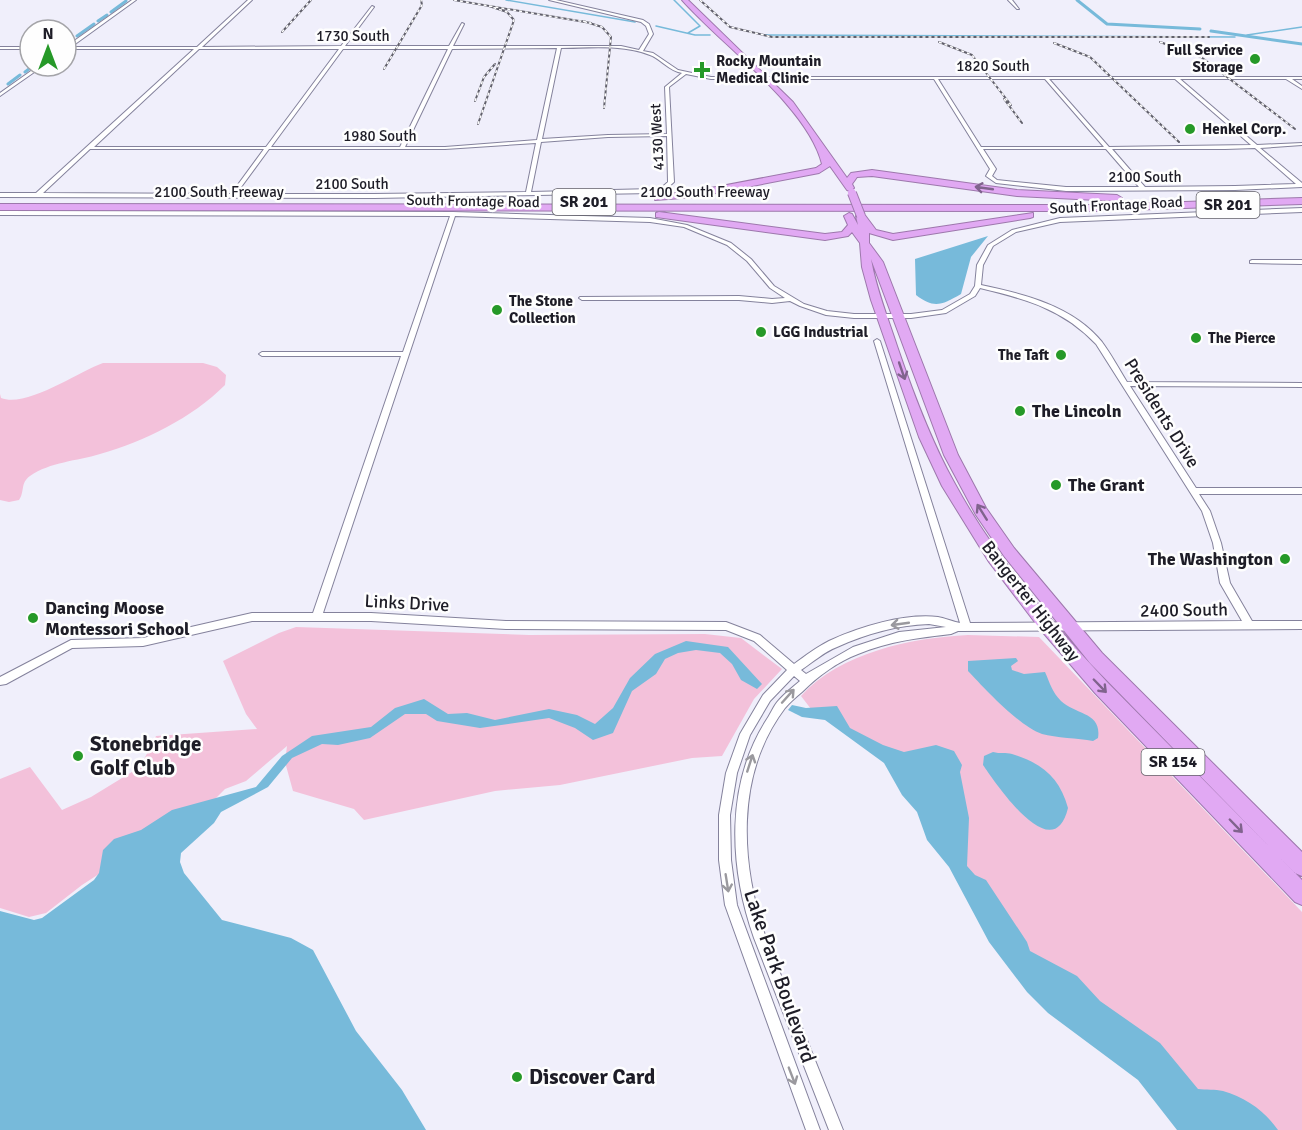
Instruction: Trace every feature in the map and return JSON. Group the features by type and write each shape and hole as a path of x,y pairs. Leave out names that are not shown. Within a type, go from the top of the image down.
{"highway":[{"name":"Bangerter Highway","path":"685,0 769,78 805,122 822,149 844,167"},
{"name":"Bangerter Highway","path":"693,0 815,123 844,167 848,183 847,193 851,220 878,262 932,411 960,474 1009,552 1067,627 1302,866"},
{"path":"778,179 823,168 826,164 822,149"},
{"name":"Bangerter Highway","path":"844,167 838,183 861,216 865,242 864,254 918,416 949,486 991,553 1047,627 1087,673 1302,895"},
{"path":"844,167 1032,194 1168,200"},
{"path":"483,202 668,197 813,173 830,177 838,183"},
{"path":"848,183 853,176 867,173 930,180"},
{"name":"2100 South Freeway","path":"0,202 1168,200 1302,195"},
{"name":"2100 South Freeway","path":"1,212 500,207 1155,207 1302,201"},
{"path":"500,207 655,215 831,237 845,234 851,220"},
{"path":"861,216 873,232 889,237 1047,213 1155,207"},
{"path":"747,227 847,242 858,247 864,254"},
{"path":"897,310 883,248 896,240 942,230"}],"street":[{"path":"78,40 134,0"},
{"path":"38,195 250,0"},
{"path":"551,0 642,21 648,25 651,34 641,50 658,56 671,69 685,74"},
{"path":"1010,0 1018,8"},
{"path":"233,195 372,8"},
{"path":"402,148 462,24"},
{"path":"528,193 559,47"},
{"name":"1730 South","path":"78,48 618,47 641,50"},
{"path":"0,48 18,48"},
{"name":"1820 South","path":"685,74 711,78 1302,78"},
{"name":"4130 West","path":"667,186 671,180 667,92 670,83 685,74"},
{"path":"0,95 24,78"},
{"path":"667,92 675,84 684,81 711,78"},
{"path":"935,78 980,148 1109,149 1257,147 1302,144"},
{"path":"1046,78 1144,189"},
{"path":"1176,78 1302,185"},
{"path":"1287,78 1302,88"},
{"name":"1980 South","path":"90,148 466,147 669,135"},
{"name":"2100 South","path":"980,148 993,169 990,178 1045,188 1144,189 1302,185"},
{"name":"2100 South","path":"0,195 528,193 646,191 667,186"},
{"name":"South Frontage Road","path":"1,212 453,214 631,218 685,226 716,237 737,249 779,292 789,299 826,313 883,316 897,310 944,312 963,303 978,286 980,265 991,245 1001,237 1028,226 1060,220 1302,210"},
{"path":"317,616 453,214"},
{"path":"1252,262 1302,262"},
{"name":"Presidents Drive","path":"978,286 1041,302 1075,321 1100,343 1193,491 1214,531 1225,583 1249,625"},
{"path":"766,300 779,292"},
{"path":"582,298 789,299"},
{"path":"877,341 962,627"},
{"path":"262,354 406,354"},
{"path":"1126,384 1302,385"},
{"path":"1193,491 1302,491"},
{"name":"Links Drive","path":"2,681 70,644 143,642 252,617 317,616 391,617 506,625 726,626 757,638 805,679"},
{"name":"Lake Park Boulevard","path":"813,1130 736,923 723,852 724,803 738,748 763,702 794,669 827,647 876,628 929,621 948,621 962,627"},
{"name":"2400 South","path":"1067,627 1302,625"},
{"name":"Lake Park Boulevard","path":"836,1130 755,923 745,884 741,853 741,807 752,758 773,714 805,679 833,660 863,646 902,635 962,627 1067,627"}],"shaded area":[{"path":"103,363 203,363 217,367 226,375 225,385 198,408 167,427 117,449 38,471 27,479 19,500 9,502 0,500 0,394 1,398 12,400 38,394"},
{"name":"Stonebridge Golf Club","path":"296,627 529,635 705,634 741,638 782,669 754,699 722,756 692,758 560,785 495,791 364,820 354,809 293,791 285,762 287,746 246,781 225,789 216,798 82,885 46,913 29,917 0,908 0,779 30,767 62,810 91,797 140,767 156,736 257,729 246,714 223,661"},
{"path":"968,635 1039,637 1302,912 1302,1130 1203,1130 1027,968 887,754 811,709 801,696 817,681 856,658 901,644"}],"water":[{"path":"988,236 971,257 961,294 938,304 928,302 916,295 915,259"},
{"path":"686,641 728,647 762,684 757,689 741,680 732,664 720,653 696,650 678,653 665,659 656,674 632,691 613,733 593,740 575,728 549,718 480,728 437,721 426,714 405,714 370,738 338,745 322,744 292,758 268,787 221,812 214,823 181,853 180,862 184,873 222,920 291,938 313,950 356,1031 402,1090 426,1130 0,1130 0,911 34,920 42,918 94,880 99,873 103,850 114,839 141,830 172,810 256,787 282,756 312,736 371,727 395,708 424,699 448,714 467,713 495,720 549,709 577,715 595,724 613,708 630,678 655,654"},
{"path":"1016,658 1018,661 1011,666 1012,670 1024,674 1045,672 1053,691 1061,701 1087,715 1096,723 1098,738 1093,741 1060,737 1033,730 1003,706 968,671 968,661"},
{"path":"792,705 806,708 837,706 850,728 883,745 904,752 936,745 954,751 962,765 960,772 969,818 967,866 975,875 986,880 1027,942 1030,951 1077,976 1100,1001 1160,1043 1198,1089 1220,1090 1239,1097 1261,1111 1278,1130 1177,1130 1138,1080 1048,1013 1027,992 989,942 949,867 927,840 917,812 902,795 884,763 825,720 802,717 788,710"},
{"path":"993,752 1010,753 1032,762 1055,780 1065,797 1068,808 1061,825 1050,830 1038,826 1024,816 999,788 983,765 984,756"}],"waterway":[{"path":"506,0 635,22"},
{"path":"674,0 700,26 688,33"},
{"path":"1077,0 1107,24 1200,29"},
{"path":"111,12 126,1"},
{"path":"98,21 107,15"},
{"path":"78,35 94,24"},
{"path":"656,26 695,35 710,35"},
{"path":"1247,35 1302,27"},
{"path":"1211,31 1302,44"},
{"path":"765,35 1235,37"},
{"path":"8,84 18,76"}],"railway":[{"path":"282,32 311,0"},
{"path":"384,69 422,5 421,0"},
{"path":"454,0 587,22"},
{"path":"700,0 730,27 772,37 1209,37"},
{"path":"478,124 514,20 507,12 489,6"},
{"path":"583,21 587,22"},
{"path":"587,22 602,27 611,37 604,108"},
{"path":"939,42 972,55 1011,105"},
{"path":"1160,42 1201,57 1295,129"},
{"path":"1054,43 1090,57 1179,142"},
{"path":"475,101 484,77 495,64"},
{"path":"1004,99 1022,123"}],"place":[{"name":"Full Service Storage","path":"1255,59"},
{"name":"Rocky Mountain Medical Clinic","path":"702,70"},
{"name":"Henkel Corp.","path":"1190,129"},
{"name":"The Stone Collection","path":"497,310"},
{"name":"LGG Industrial","path":"761,332"},
{"name":"The Pierce","path":"1196,338"},
{"name":"The Taft","path":"1061,355"},
{"name":"The Lincoln","path":"1020,411"},
{"name":"The Grant","path":"1056,485"},
{"name":"The Washington","path":"1285,559"},
{"name":"Dancing Moose Montessori School","path":"33,618"},
{"name":"Stonebridge Golf Club","path":"78,756"},
{"name":"Discover Card","path":"517,1077"}]}
